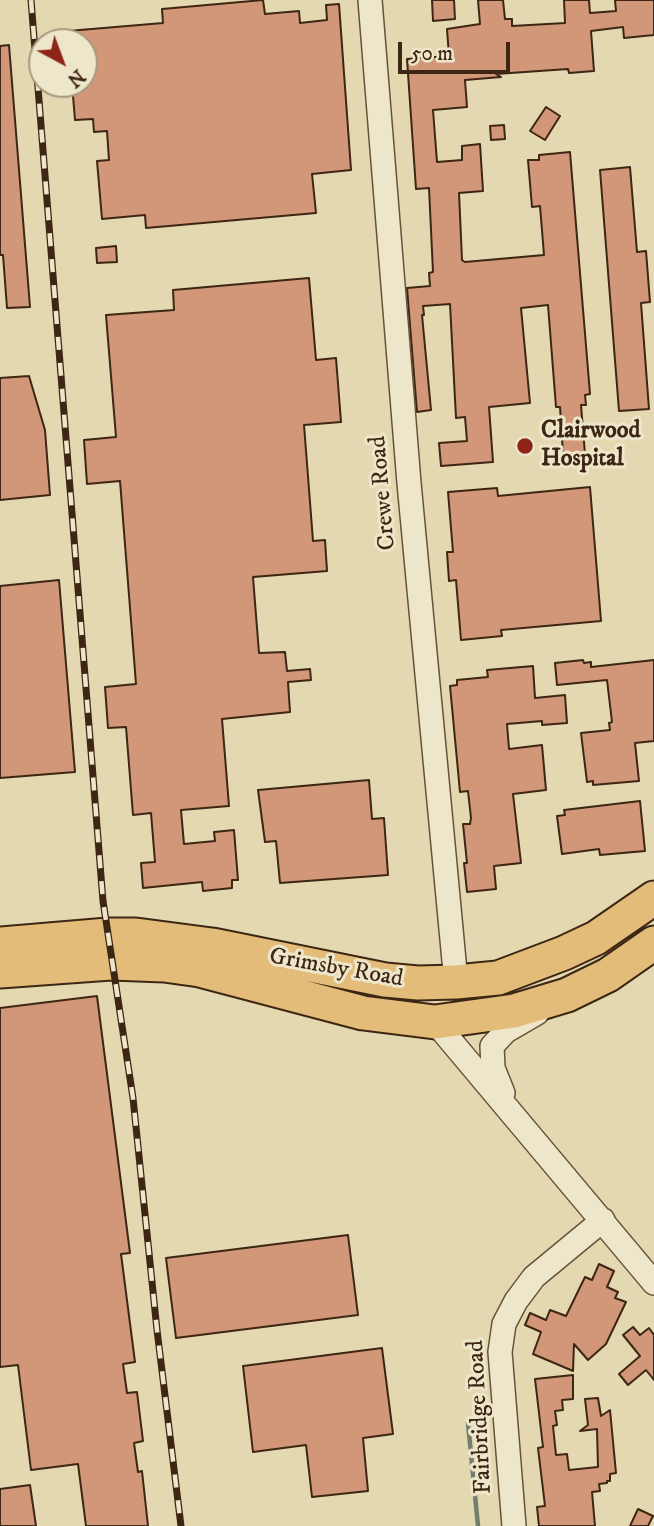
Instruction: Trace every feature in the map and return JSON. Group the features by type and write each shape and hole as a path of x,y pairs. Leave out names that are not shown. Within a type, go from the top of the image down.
{"highway":[{"name":"Grimsby Road","path":"0,971 111,963 165,951 418,983 498,978 596,938 654,898"},
{"name":"Grimsby Road","path":"0,944 113,934 165,951 201,970 363,1013 435,1022 514,1011 567,995 608,975 654,943"}],"street":[{"name":"Crewe Road","path":"370,0 412,524 456,982"},
{"path":"511,1110 493,1068 492,1046 506,1031 567,995"},
{"path":"435,1022 654,1283"},
{"name":"Fairbridge Road","path":"514,1526 500,1352 504,1324 516,1301 534,1277 603,1220"}],"building":[{"path":"263,0 265,14 299,11 300,23 327,20 326,5 339,4 351,170 312,174 316,213 146,228 145,215 102,219 97,161 109,160 107,131 94,132 93,119 75,120 73,98 98,98 98,28 163,23 162,9"},
{"path":"432,0 454,0 455,19 433,21"},
{"path":"478,0 503,0 505,19 512,19 512,26 565,23 564,0 589,0 590,13 616,11 615,0 654,0 654,35 624,38 623,27 591,31 594,71 569,73 568,69 496,74 501,77 465,80 467,107 433,110 437,162 462,160 462,146 480,144 483,191 459,193 462,260 465,262 544,255 540,206 532,207 528,160 539,160 539,155 570,152 590,394 585,395 586,405 581,405 585,454 563,455 560,407 556,407 548,305 521,308 530,403 489,407 493,462 441,466 439,443 467,441 465,417 456,418 450,304 423,306 431,410 417,412 407,288 430,286 429,273 433,272 429,188 416,189 407,59 449,56 447,29 480,24"},
{"path":"9,45 30,307 7,308 3,255 0,255 0,46"},
{"path":"546,107 560,116 545,140 530,131"},
{"path":"504,125 505,139 491,140 490,126"},
{"path":"630,167 637,252 646,251 650,302 641,303 649,409 619,411 600,170"},
{"path":"116,246 117,262 97,263 96,248"},
{"path":"309,278 316,360 336,358 341,422 304,425 313,541 325,540 327,571 253,577 259,653 285,652 287,671 310,669 311,680 288,682 290,712 222,719 229,806 181,810 184,844 215,841 214,832 234,830 238,880 232,880 232,888 203,891 202,882 143,888 141,863 155,862 151,813 133,815 126,727 108,728 105,687 136,684 120,481 87,484 84,440 116,437 106,315 174,310 173,290"},
{"path":"29,376 45,430 50,495 0,500 0,378"},
{"path":"590,487 601,621 501,630 502,636 461,640 456,580 449,581 447,552 453,552 448,492 497,488 498,496"},
{"path":"59,580 75,772 0,778 0,586"},
{"path":"583,660 584,663 591,662 591,667 654,660 654,741 635,743 639,781 593,785 593,781 587,782 581,733 610,730 609,723 612,722 607,680 557,685 555,663"},
{"path":"533,666 535,698 565,695 567,723 542,725 542,721 507,724 509,749 542,745 546,790 513,794 521,863 494,866 496,889 467,892 463,824 470,824 471,818 468,791 460,792 450,686 457,685 457,680 488,677 487,670"},
{"path":"369,780 372,819 384,818 388,875 280,883 276,841 265,842 258,790"},
{"path":"640,801 645,851 600,855 599,849 562,854 557,816 565,815 564,810"},
{"path":"97,996 130,1253 121,1254 135,1362 123,1364 127,1393 137,1392 143,1441 134,1443 138,1472 142,1471 148,1526 86,1526 78,1464 31,1470 18,1365 0,1367 0,1008"},
{"path":"348,1235 358,1315 176,1338 166,1258"},
{"path":"599,1264 614,1271 607,1287 618,1292 615,1298 626,1302 606,1344 588,1360 574,1344 573,1371 533,1354 541,1332 525,1325 530,1313 546,1320 550,1310 566,1316 585,1277 592,1280"},
{"path":"633,1327 640,1335 649,1328 654,1335 654,1380 646,1370 628,1385 619,1374 640,1356 623,1335"},
{"path":"382,1348 393,1434 363,1438 368,1491 312,1497 306,1445 253,1452 243,1366"},
{"path":"573,1375 573,1399 562,1400 563,1410 555,1411 557,1425 553,1426 556,1455 567,1454 569,1470 598,1467 597,1429 580,1431 588,1425 585,1399 598,1398 601,1416 610,1410 616,1473 610,1474 610,1481 607,1483 599,1484 600,1491 592,1492 595,1526 539,1526 537,1507 545,1506 538,1448 543,1447 535,1379"},
{"path":"30,1485 36,1526 0,1526 0,1489"},
{"path":"638,1509 653,1516 648,1526 630,1526"}],"waterway":[{"path":"468,1423 478,1526"}],"railway":[{"path":"31,0 103,901 133,1098 181,1526"}],"place":[{"name":"Clairwood Hospital","path":"525,446"}]}
